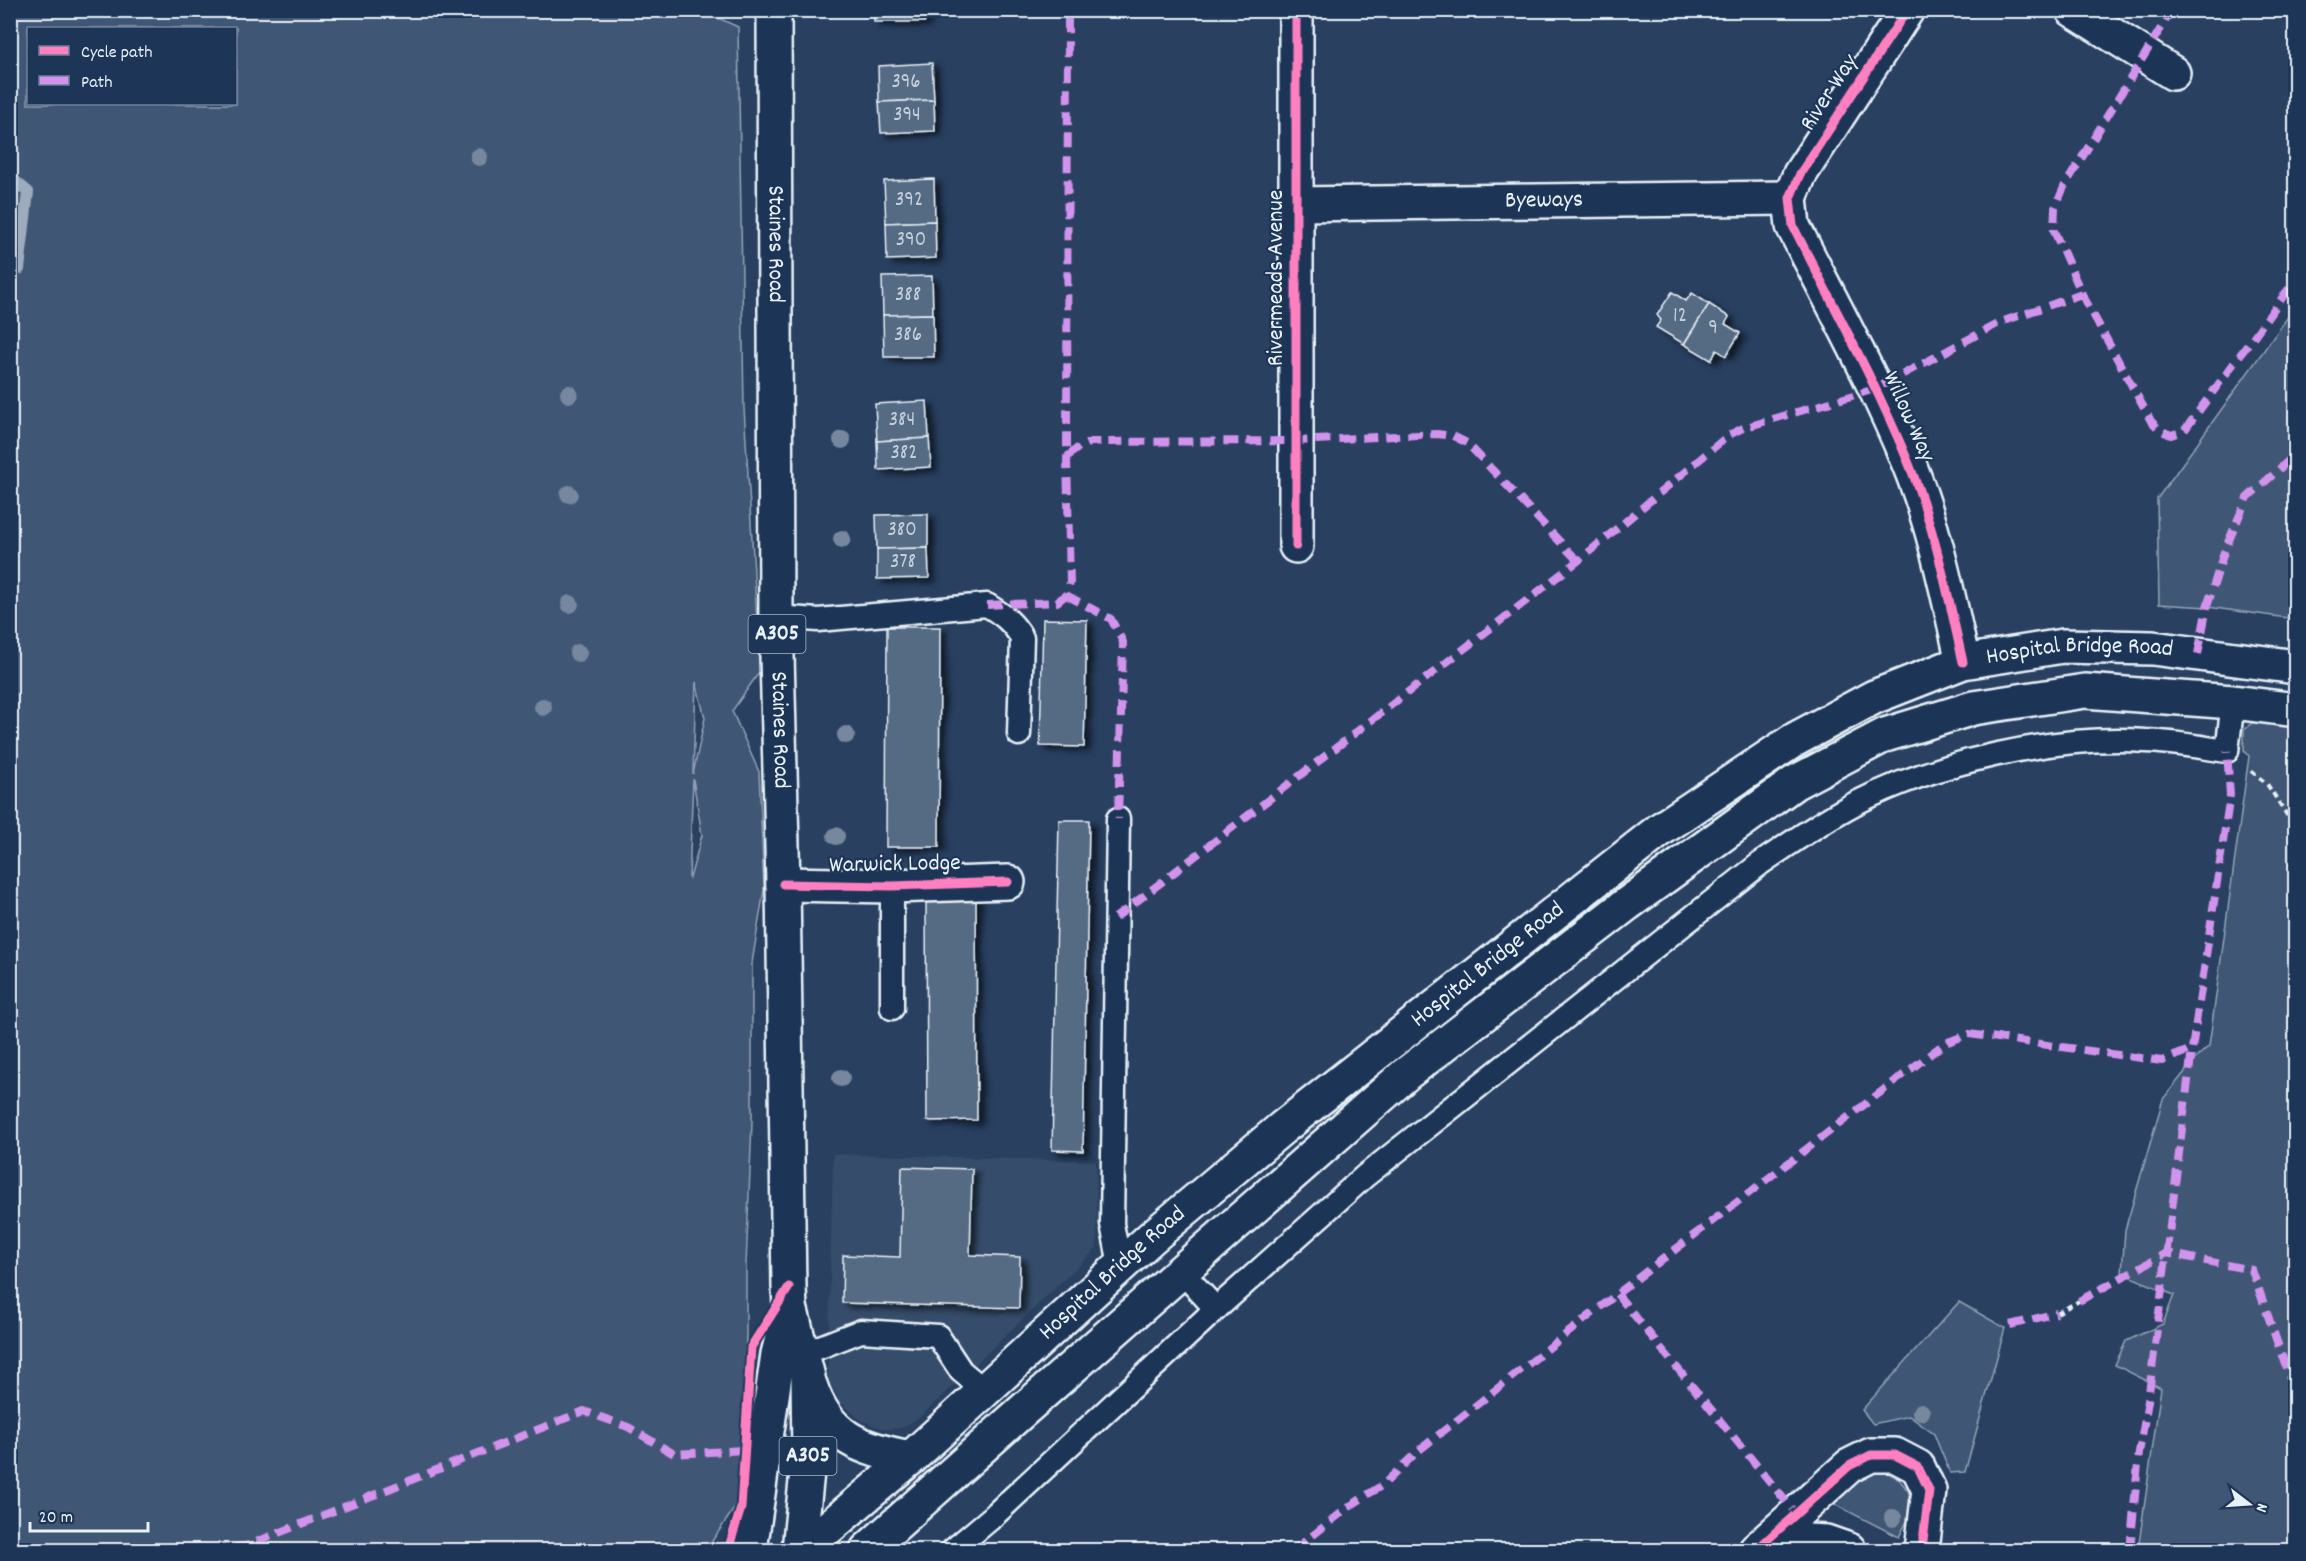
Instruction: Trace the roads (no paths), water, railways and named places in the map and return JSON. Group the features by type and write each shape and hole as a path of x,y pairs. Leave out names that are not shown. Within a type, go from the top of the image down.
{"main road":[{"name":"Staines Road","path":"774,10 776,617 790,1306 805,1366 809,1452 800,1551"},
{"name":"Rivermeads Avenue","path":"1296,10 1296,546"},
{"name":"River Way","path":"1790,198 1800,174 1907,10"},
{"path":"2073,10 2173,73"},
{"name":"Byeways","path":"1296,204 1790,198"},
{"name":"Willow Way","path":"1790,198 1793,226 1875,389 1910,466 1938,552 1973,708"},
{"name":"Hospital Bridge Road","path":"800,1551 911,1458 1120,1265 1291,1120 1661,829 1794,740 1874,697 1963,662 2063,646 2153,648 2295,667"},
{"path":"2233,702 2238,659"},
{"name":"Hospital Bridge Road","path":"867,1551 1406,1074 1627,904 1794,783 1885,735 1973,708 2085,691 2233,702 2295,710"},
{"name":"Warwick Lodge","path":"783,884 892,886 1008,882"},
{"path":"1151,1238 1182,1272"},
{"name":"Staines Road","path":"750,1551 778,1354 790,1306"},
{"path":"805,1366 816,1402 826,1419 841,1434 851,1441 873,1449 911,1458"},
{"path":"1763,1545 1850,1466 1871,1455 1895,1455 1918,1467 1929,1490 1922,1551"},
{"path":"1763,1545 1826,1542 1850,1551"}],"lane":[{"path":"776,617 818,620 987,605 1006,616 1015,625 1022,638 1019,734"},
{"path":"952,1551 999,1511 1216,1309 1374,1168 1761,863 1810,830 1854,804 1901,783 1946,768 2029,749 2068,743 2115,740 2227,750 2233,702"},
{"path":"1118,819 1112,1224 1120,1265"},
{"path":"892,886 892,1008"},
{"path":"1182,1272 1216,1309"},
{"path":"805,1366 861,1331 938,1336 961,1371 985,1391"}],"waterway":[{"path":"10,177 28,192 19,269"}]}
